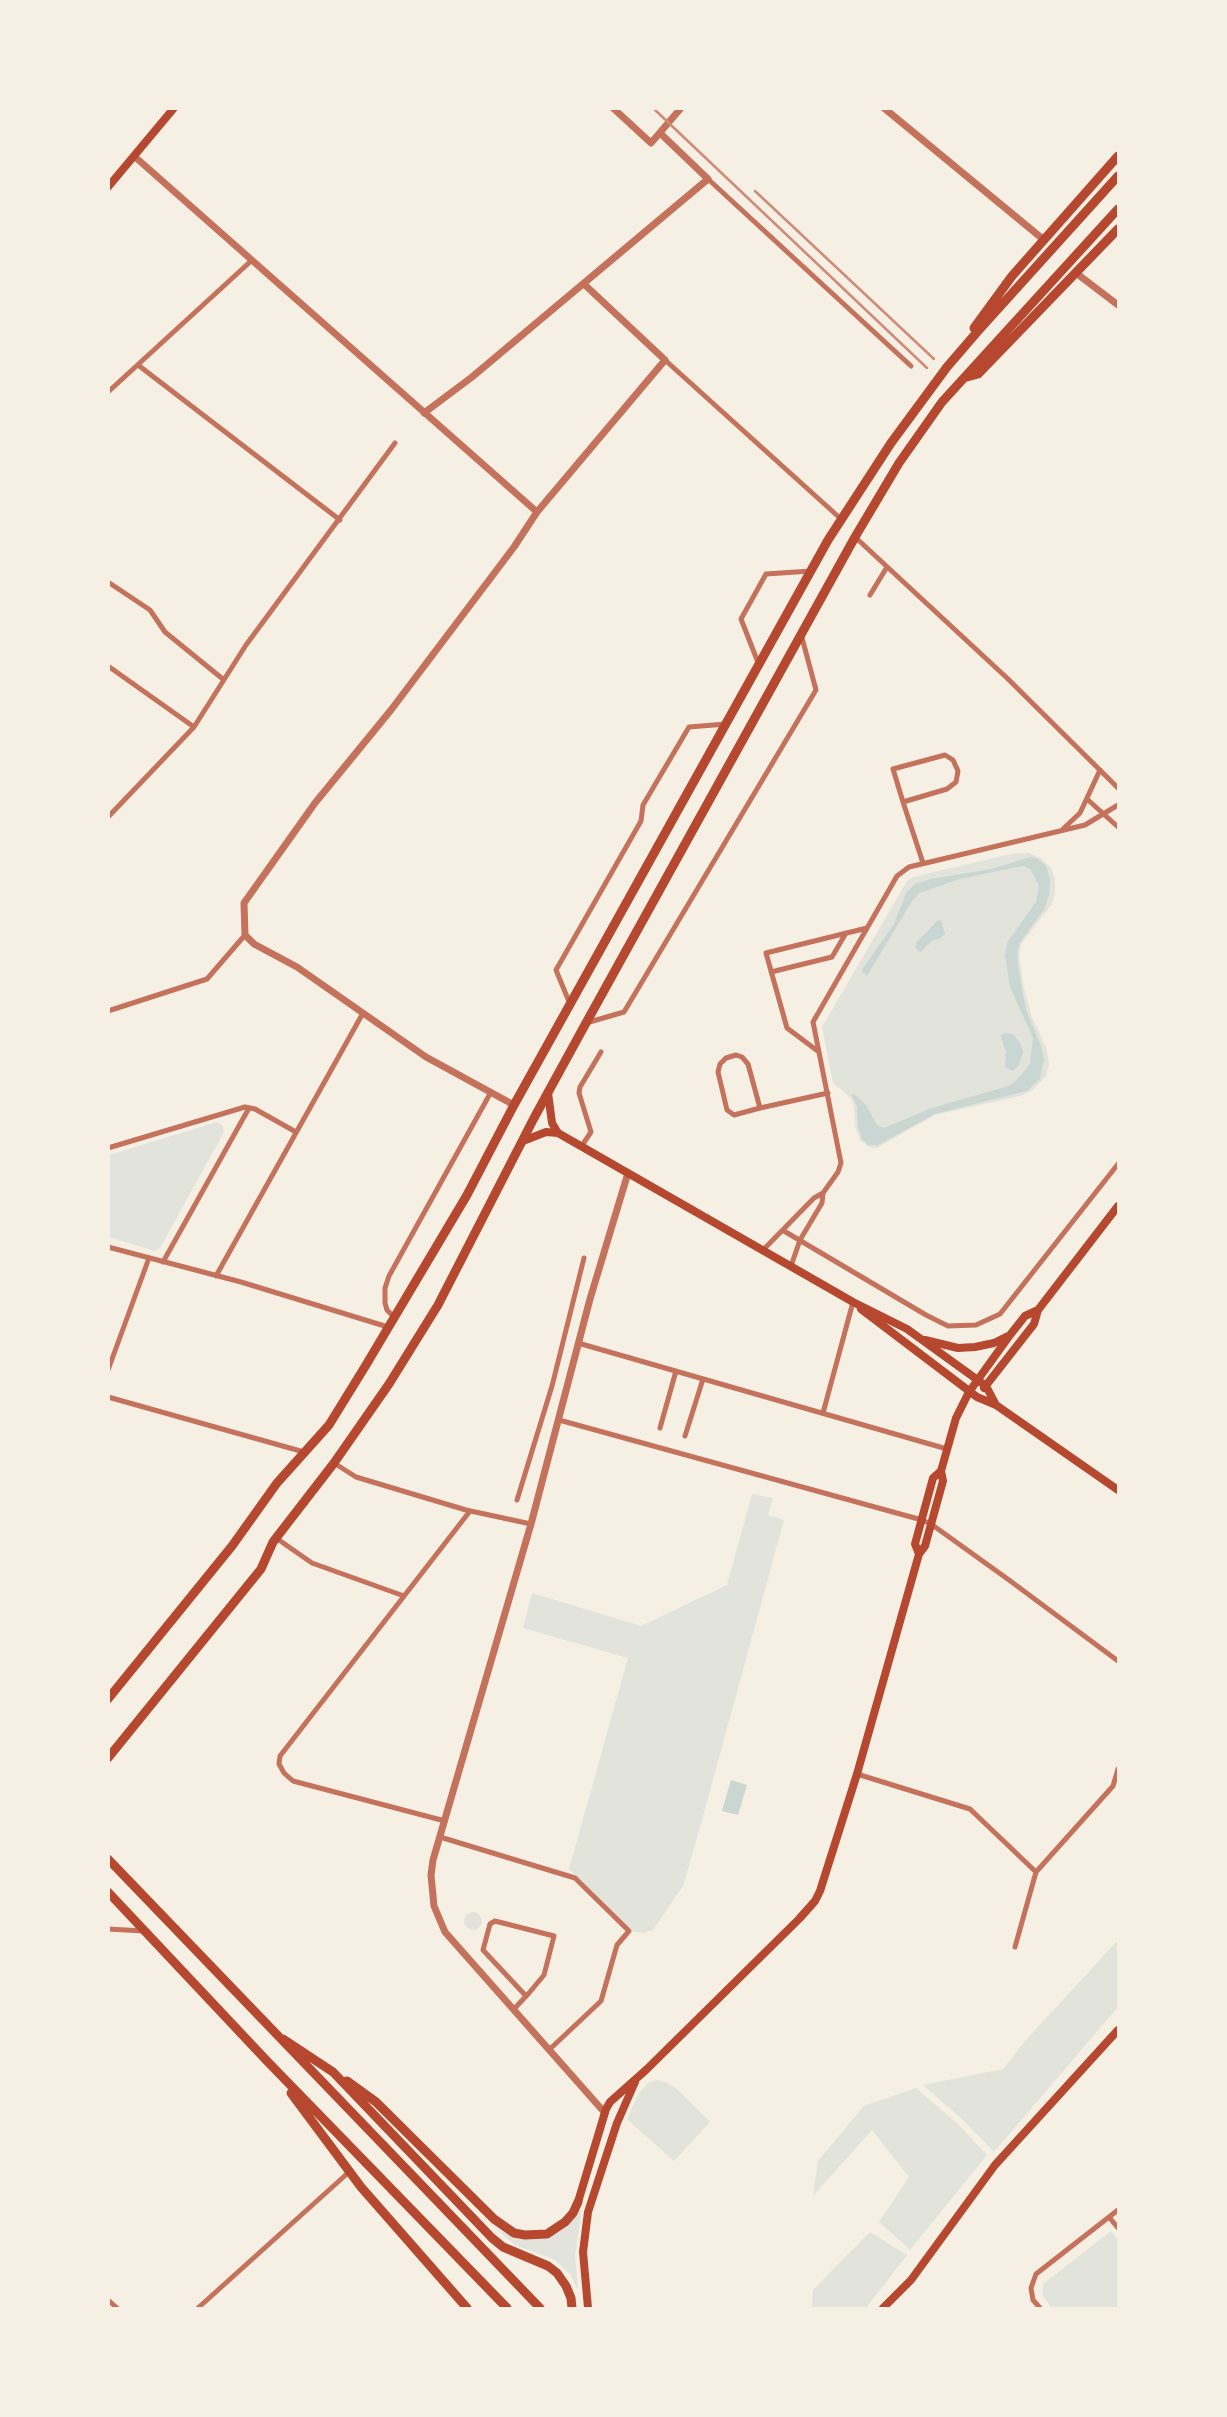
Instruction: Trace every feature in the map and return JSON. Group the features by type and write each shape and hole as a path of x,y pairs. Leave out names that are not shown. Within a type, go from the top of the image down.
{"main road":[{"path":"108,187 174,108"},
{"path":"108,1699 232,1546 277,1483 329,1425 467,1195 514,1105 841,519 891,443 990,304 1118,156"},
{"path":"947,367 1118,176"},
{"path":"108,1758 261,1569 275,1540 334,1463 438,1305 586,1023 801,633 899,463 942,402 1118,209"},
{"path":"965,377 978,374 1118,229"},
{"path":"548,1093 552,1123 558,1133"},
{"path":"523,1141 546,1132 558,1133 922,1339 996,1405"},
{"path":"961,1406 981,1392 1034,1324 1038,1310 1118,1206"},
{"path":"853,1302 1118,1490"},
{"path":"277,2036 293,2044 376,2102 494,2219 514,2233 547,2234 565,2222 578,2202 610,2102 815,1901 857,1774 919,1554 925,1546 943,1481 941,1471 961,1406 1025,1316 1038,1310"},
{"path":"922,1339 958,1348 994,1343 1010,1335"},
{"path":"919,1554 915,1544 933,1478 941,1471"},
{"path":"108,1853 111,1862 540,2308"},
{"path":"108,1892 267,2061 507,2308"},
{"path":"108,1899 127,1911"},
{"path":"883,2308 911,2280 995,2165 1118,2030"},
{"path":"267,2061 350,2172 467,2308"},
{"path":"332,2072 492,2238 503,2247 548,2266 557,2273 566,2286 572,2308"},
{"path":"588,2308 583,2275 588,2212 621,2113 636,2079"},
{"path":"610,2102 618,2104 621,2113"},
{"path":"605,2113 612,2119 621,2113"}],"street":[{"path":"613,108 651,144 681,108"},
{"path":"884,108 1044,240"},
{"path":"660,133 911,366"},
{"path":"134,156 537,512"},
{"path":"424,413 585,285 708,179"},
{"path":"108,393 251,261"},
{"path":"1076,273 1118,305"},
{"path":"585,285 841,519"},
{"path":"108,1011 207,979 245,935 244,903 315,803 407,689 514,547 537,512 665,360"},
{"path":"138,365 340,520"},
{"path":"110,813 194,727 246,645 395,443"},
{"path":"855,537 1007,678 1118,788"},
{"path":"870,595 887,567"},
{"path":"759,665 741,619 747,608 766,574 811,571"},
{"path":"108,582 150,610 165,632 224,680"},
{"path":"586,1023 624,1012 816,690 801,633"},
{"path":"108,666 194,727"},
{"path":"570,1004 556,970 641,821 643,805 689,727 726,724"},
{"path":"903,802 947,789 956,782 958,771 953,760 945,755 893,769 903,802 923,863"},
{"path":"1060,832 1080,813 1100,770"},
{"path":"1087,799 1118,827"},
{"path":"764,1250 814,1198 823,1193 838,1172 841,1163 813,1023 897,876 909,867 923,863 1085,825 1118,805"},
{"path":"819,1052 787,1028 766,953 867,928"},
{"path":"771,972 832,957 846,933"},
{"path":"245,935 254,944 297,967 426,1057 514,1105"},
{"path":"216,1276 363,1013"},
{"path":"581,1147 591,1132 579,1093 580,1087 601,1052"},
{"path":"760,1108 748,1064 736,1055 726,1058 720,1064 718,1072 727,1110 734,1115 828,1093"},
{"path":"395,1318 389,1314 385,1303 388,1276 491,1092"},
{"path":"108,1148 245,1107 296,1132"},
{"path":"163,1262 249,1108"},
{"path":"783,1231 937,1321 948,1326 976,1325 1000,1314 1118,1164"},
{"path":"605,2113 451,1940 440,1924 434,1906 431,1875 628,1173"},
{"path":"791,1266 800,1240 822,1203 823,1193"},
{"path":"108,1247 390,1327"},
{"path":"108,1370 149,1258"},
{"path":"517,1500 552,1386 584,1258"},
{"path":"823,1413 853,1302"},
{"path":"579,1343 947,1449"},
{"path":"660,1428 677,1371"},
{"path":"685,1436 702,1378"},
{"path":"552,1386 566,1390"},
{"path":"108,1397 305,1452"},
{"path":"559,1420 922,1520 1118,1661"},
{"path":"334,1463 356,1477 470,1511 531,1524"},
{"path":"445,1821 293,1781 279,1764 280,1756 470,1511"},
{"path":"275,1540 312,1563 404,1596"},
{"path":"1015,1947 1036,1871 1114,1786 1118,1769"},
{"path":"857,1774 970,1809 1036,1871"},
{"path":"440,1837 575,1878 629,1931 617,1945 601,2001 550,2049"},
{"path":"514,2009 526,1996 544,1975 554,1936 495,1921 490,1924 483,1950 526,1996"},
{"path":"108,1928 146,1931"},
{"path":"593,2099 610,2102"},
{"path":"198,2308 350,2172"},
{"path":"1040,2308 1034,2300 1031,2288 1036,2274 1118,2210"},
{"path":"1110,2217 1118,2228"},
{"path":"108,2301 117,2308"}],"shaded area":[{"path":"1015,853 1029,853 1042,859 1051,868 1055,879 1052,904 1022,943 1019,954 1031,1015 1046,1047 1049,1063 1046,1076 1033,1090 1020,1096 935,1115 877,1148 869,1147 860,1140 855,1127 851,1098 833,1083 822,1027 907,881 913,877"},
{"path":"1031,857 1037,858 1046,866 1050,879 1044,910 1020,942 1017,952 1026,1010 1044,1059 1040,1079 1027,1091 935,1114 878,1145 869,1145 862,1139 858,1127 857,1106 851,1094 866,1105 877,1125 884,1128 932,1108 1008,1086 1016,1081 1030,1064 1033,1038 1010,987 1005,955 1007,943 1036,902 1039,886 1031,870 1024,866 960,879 919,893 867,976 861,971 894,924 906,893 915,884 991,869"},
{"path":"941,920 945,934 932,941 921,952 918,951 915,947 917,942"},
{"path":"1002,1034 1014,1035 1023,1052 1019,1065 1013,1071 1005,1067 1006,1052 1001,1038"},
{"path":"217,1122 223,1126 224,1132 160,1248 155,1251 109,1237 109,1155"},
{"path":"752,1494 773,1498 768,1515 784,1520 699,1831 683,1886 653,1930 643,1933 629,1931 569,1869 628,1658 523,1628 532,1593 641,1626 727,1585"},
{"path":"731,1780 747,1785 738,1815 722,1811"},
{"path":"469,1912 477,1912 482,1921 480,1928 469,1930 464,1925 464,1917"},
{"path":"1118,1940 1118,2007 994,2152 923,2085 1003,2069 1026,2040"},
{"path":"657,2080 677,2089 710,2122 674,2161 627,2119 637,2096 648,2083"},
{"path":"916,2088 958,2124 987,2155 910,2250 879,2222 909,2177 872,2130 813,2196 818,2161 864,2106"},
{"path":"582,2209 575,2255 578,2290 570,2274 555,2260 515,2245 495,2228 518,2239 541,2239 559,2232"},
{"path":"1111,2231 1118,2240 1118,2308 1052,2308 1042,2295 1043,2284"},
{"path":"870,2232 907,2255 866,2308 812,2308 813,2290"}],"railway":[{"path":"653,108 927,368"},
{"path":"755,191 934,359"}]}
